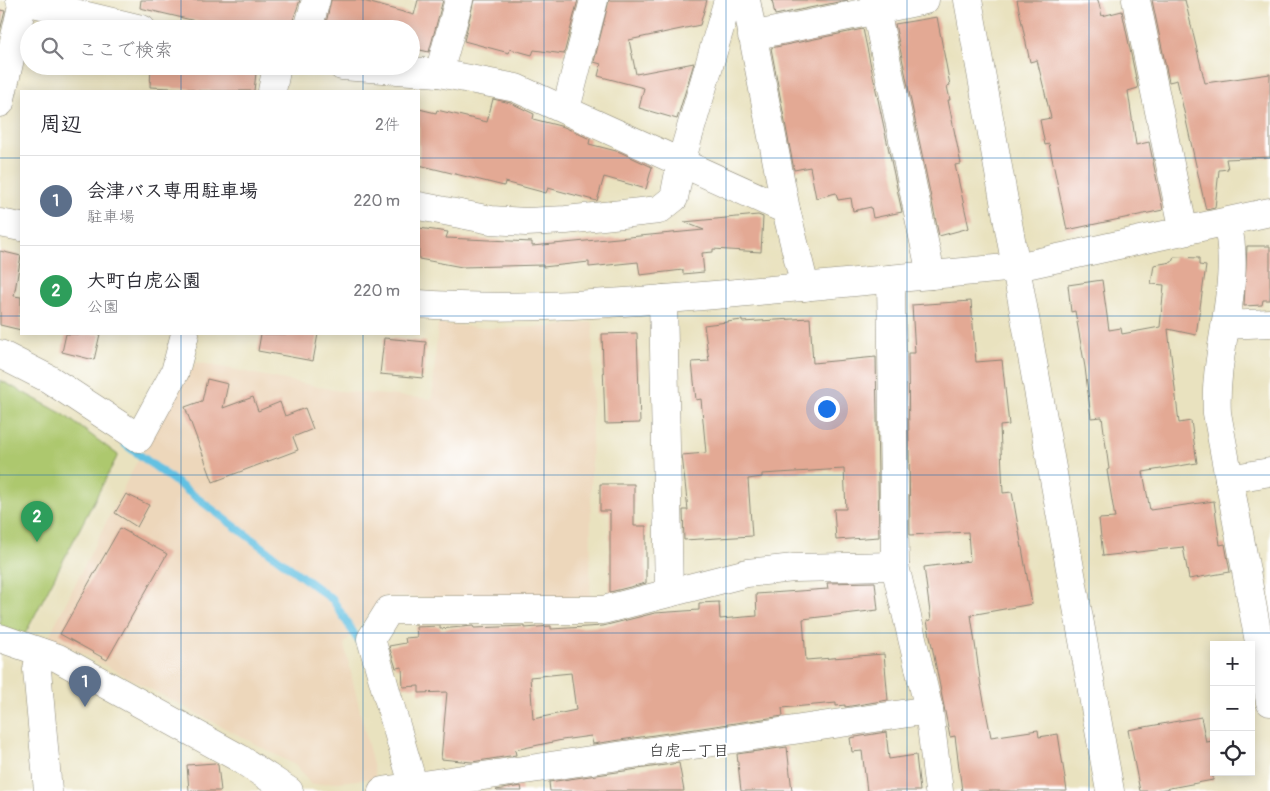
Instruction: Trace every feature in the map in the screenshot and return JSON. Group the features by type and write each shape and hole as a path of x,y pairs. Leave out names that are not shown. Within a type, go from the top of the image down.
{"street":[{"path":"0,103 21,0 104,20"},
{"path":"310,20 316,0"},
{"path":"439,73 459,0"},
{"path":"566,109 594,0"},
{"path":"420,206 491,220 526,222 566,220 659,210 674,198 681,162 728,0"},
{"path":"746,0 786,210 805,287"},
{"path":"752,36 875,5 924,0"},
{"path":"968,0 1110,791"},
{"path":"1136,0 1184,232"},
{"path":"875,5 931,275"},
{"path":"420,72 439,73 516,88 786,210"},
{"path":"272,90 275,75"},
{"path":"420,304 471,307 549,306 663,299 1017,267 1227,223 1270,212"},
{"path":"0,223 20,227"},
{"path":"1227,223 1231,245 1226,325 1216,398 1270,702"},
{"path":"891,278 895,566 929,710 940,791"},
{"path":"663,299 669,592"},
{"path":"1226,325 1270,323"},
{"path":"0,354 49,379 139,438 175,372 185,335"},
{"path":"1229,479 1270,472"},
{"path":"895,566 794,568 747,573 603,610 389,610 371,639 400,790 929,710"},
{"path":"0,638 58,658 238,758 289,791"},
{"path":"40,652 37,670 48,791"}],"shaded area":[{"path":"593,322 590,597 383,597 344,644 376,778 311,785 297,766 49,636 134,467 196,362 339,391 432,399 438,324 490,328 549,327"}],"green space":[{"path":"0,380 63,414 118,455 24,636 0,628"}],"building":[{"path":"141,0 300,0 293,20 191,20 140,8"},
{"path":"331,0 360,0 414,15 418,0 443,0 429,52 420,50 420,20 327,20"},
{"path":"474,0 578,0 564,54 534,50 532,55 510,49 509,53 464,41"},
{"path":"609,0 707,0 700,25 629,40 636,74 694,63 677,119 639,108 644,88 598,76 601,64 594,62"},
{"path":"772,0 848,0 775,15"},
{"path":"1017,0 1098,0 1102,16 1122,11 1138,88 1128,91 1136,145 1149,142 1163,210 1067,230 1049,144 1045,145 1040,120 1051,118 1037,60 1030,62"},
{"path":"1152,0 1185,0 1205,83 1270,74 1270,157 1226,159 1228,169 1219,170 1215,208 1206,210 1177,80 1169,82"},
{"path":"0,10 5,11 0,31"},
{"path":"937,17 950,85 947,86 950,100 948,100 961,164 955,165 969,228 939,236 895,24"},
{"path":"863,29 902,212 873,218 871,207 853,211 851,198 838,200 836,193 816,198 810,167 794,170 771,48"},
{"path":"151,75 256,75 254,90 193,90 150,87"},
{"path":"493,99 511,103 534,114 533,119 564,127 590,139 589,144 620,152 652,167 646,189 604,177 597,201 548,188 546,193 505,182 504,186 420,165 420,109 436,113 437,110 487,122"},
{"path":"758,215 763,217 761,252 713,249 713,252 702,253 704,272 683,274 683,270 640,275 638,262 589,267 589,262 543,267 543,265 462,267 420,259 420,228 448,232 446,238 532,242 532,246 704,230 684,222"},
{"path":"1247,246 1270,246 1270,300 1263,300 1262,305 1244,306"},
{"path":"0,251 20,256 14,296 20,297 20,330 0,325"},
{"path":"1174,257 1199,258 1199,265 1206,266 1196,335 1168,329 1179,423 1191,421 1197,463 1143,472 1150,510 1214,501 1220,545 1225,544 1230,572 1189,579 1183,547 1103,556 1099,519 1115,518 1107,470 1109,469 1102,417 1091,418 1085,367 1075,311 1071,312 1068,285 1102,280 1109,330 1121,328 1122,334 1160,327 1164,285 1151,284 1154,265 1172,262"},
{"path":"971,301 976,362 1002,360 1009,425 1000,426 1003,493 1012,492 1032,604 971,615 981,686 991,737 1038,730 1039,737 1058,734 1067,791 962,791 955,736 950,737 927,621 931,620 924,567 970,561 968,532 910,535 908,353 915,353 912,305"},
{"path":"810,318 813,363 876,357 879,537 836,540 834,509 846,509 844,469 762,474 762,477 748,479 752,536 684,540 683,510 688,510 682,455 706,453 701,399 696,400 692,362 709,361 704,325 742,320 742,322"},
{"path":"637,333 640,423 605,424 602,334"},
{"path":"66,335 100,335 94,360 62,352"},
{"path":"261,335 318,335 313,361 258,351"},
{"path":"384,338 426,342 423,378 380,374"},
{"path":"207,379 228,384 223,408 253,397 258,411 280,402 285,416 305,408 313,429 293,437 298,450 213,482 185,407 202,401"},
{"path":"600,484 634,484 634,526 646,526 646,583 610,592 610,511 600,511"},
{"path":"126,494 149,505 137,527 115,513"},
{"path":"120,528 167,554 107,660 60,634"},
{"path":"875,582 878,610 803,619 806,660 884,654 888,700 845,707 845,705 836,706 836,703 782,708 783,716 593,744 591,736 562,740 515,750 516,755 472,762 441,759 447,692 419,693 419,686 403,687 402,667 396,668 389,646 406,643 405,638 417,637 416,627 440,626 440,629 473,626 474,628 525,626 525,628 551,626 551,629 603,626 655,613 699,610 699,603 719,602 720,619 757,616 756,594 828,589 827,583","holes":["571,673 576,710 533,719 530,677"]},
{"path":"1201,717 1206,742 1210,742 1210,776 1213,776 1213,780 1154,791 1140,791 1128,730"},
{"path":"886,732 889,759 916,755 920,791 867,791 862,751 852,752 850,738"},
{"path":"787,747 792,791 741,791 737,754"},
{"path":"215,763 218,765 221,791 189,791 187,765"},
{"path":"679,763 684,791 550,791 549,782"},
{"path":"521,786 522,791 496,790"}],"waterway":[{"path":"125,444 333,600 363,648"}],"place":[{"name":"大町白虎公園","path":"37,542"},
{"name":"会津バス専用駐車場","path":"85,707"}],"district":[{"name":"白虎一丁目","path":"689,750"}]}
